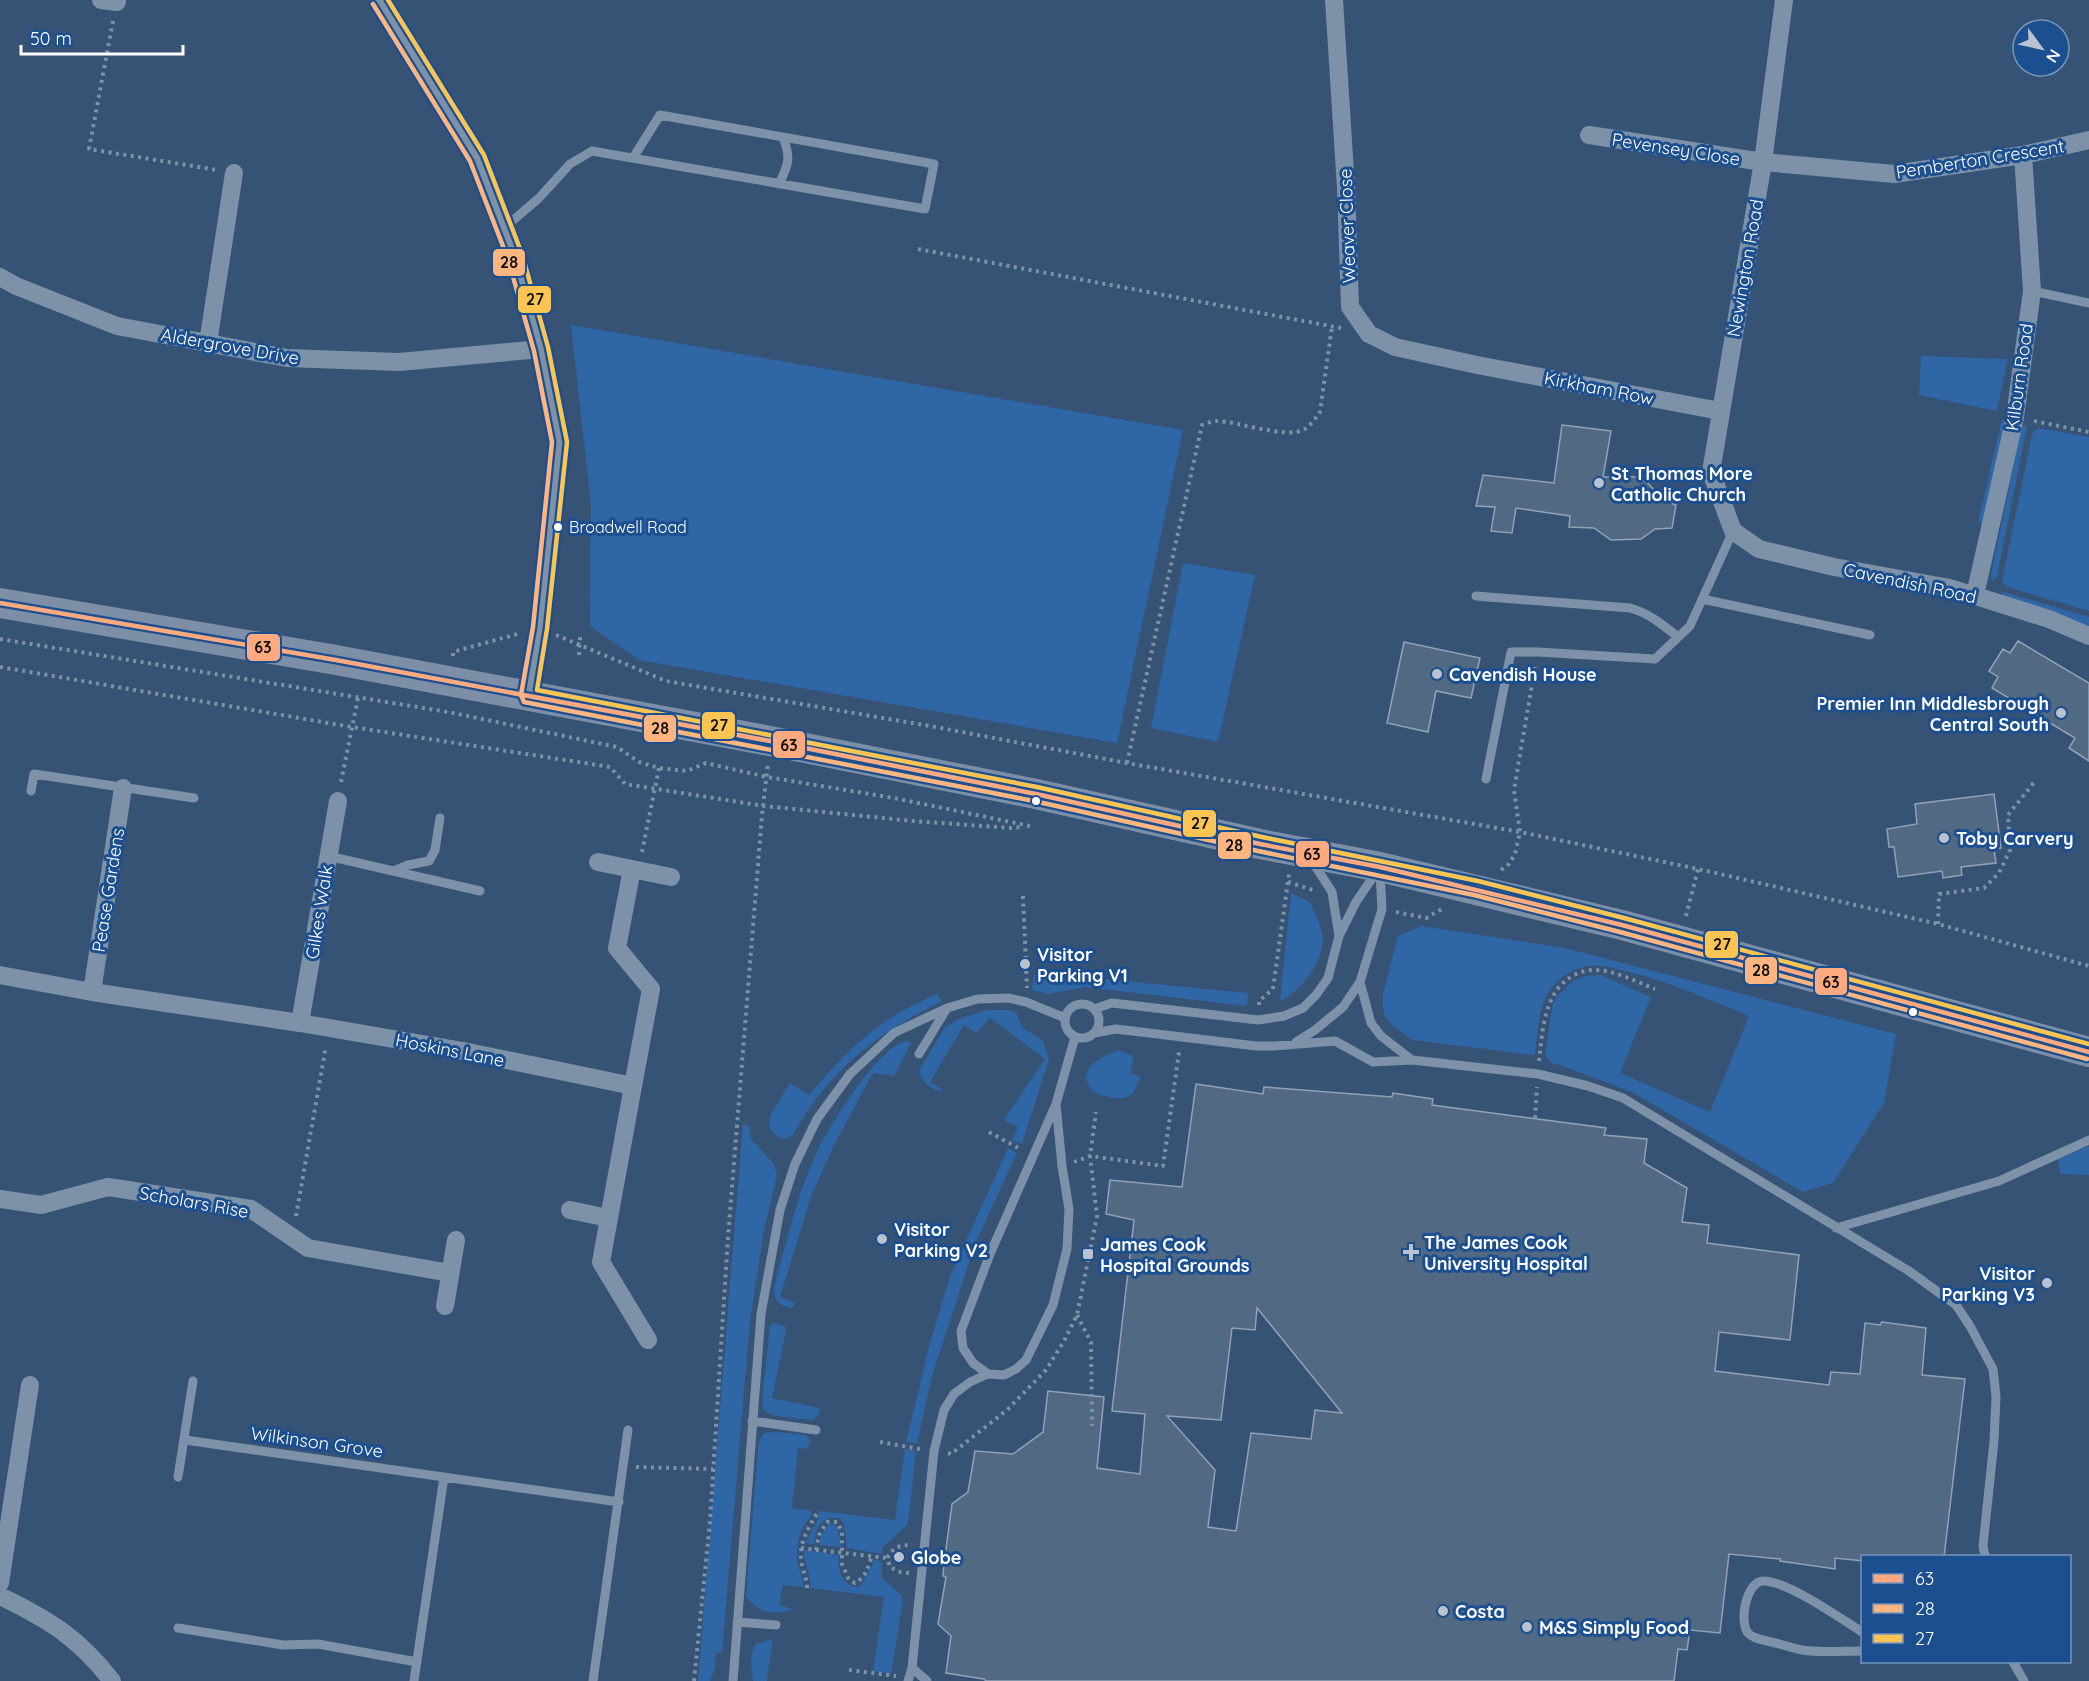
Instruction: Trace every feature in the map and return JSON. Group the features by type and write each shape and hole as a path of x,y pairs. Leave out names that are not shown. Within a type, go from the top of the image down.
{"main road":[{"path":"0,603 336,660 770,741 1036,794 1299,852 1380,867 1476,888 1679,940 2089,1052"}],"street":[{"path":"379,0 477,158 515,257 541,349 560,442 540,628 528,696"},
{"name":"Weaver Close","path":"1334,0 1347,188 1350,307 1369,334 1395,347 1477,365"},
{"name":"Newington Road","path":"1733,531 1711,472 1763,162 1784,0"},
{"name":"Pevensey Close","path":"1589,135 1763,162"},
{"name":"Pemberton Crescent","path":"1763,162 1894,174 2023,155 2089,140"},
{"name":"Kilburn Road","path":"1974,595 2015,417 2032,291 2023,155"},
{"path":"208,343 234,173"},
{"name":"Aldergrove Drive","path":"0,277 16,286 117,326 287,358 399,362 541,349"},
{"name":"Kirkham Row","path":"1477,365 1720,411"},
{"name":"Cavendish Road","path":"1733,531 1759,549 1834,567 1950,588 2049,619 2089,636"},
{"name":"Pease Gardens","path":"92,992 123,788"},
{"name":"Gilkes Walk","path":"300,1023 338,801"},
{"path":"598,862 671,877"},
{"path":"635,870 617,948 651,989 601,1262 648,1340"},
{"name":"Hoskins Lane","path":"0,975 92,992 300,1023 463,1051 633,1086"},
{"name":"Scholars Rise","path":"0,1199 41,1205 108,1187 251,1209 308,1248 450,1273"},
{"path":"570,1210 608,1218"},
{"path":"445,1306 456,1240"},
{"path":"0,1583 30,1385"},
{"path":"0,1596 61,1629 94,1658 112,1681"}],"lane":[{"path":"504,228 539,198 570,164 592,151 925,209 934,164 660,116 633,158"},
{"path":"778,184 788,166 789,153 783,137"},
{"path":"2032,291 2089,303"},
{"path":"1486,779 1511,652 1655,659 1690,626 1733,531"},
{"path":"1476,596 1630,608 1641,611 1660,622 1678,637"},
{"path":"1702,599 1870,635"},
{"path":"31,791 34,774 194,798"},
{"path":"394,871 408,865 429,861 435,850 440,818"},
{"path":"1299,852 1322,876 1333,897 1339,936"},
{"path":"328,856 480,891"},
{"path":"1293,1043 1315,1030 1343,1007 1360,981 1383,909 1380,867"},
{"path":"1094,1009 1112,1003 1258,1020 1284,1016 1303,1008 1328,978 1339,936 1356,902 1380,867"},
{"path":"1360,981 1371,1023 1381,1036 1412,1060"},
{"path":"733,1681 761,1314 780,1210 795,1164 817,1119 850,1074 894,1033 947,1008 978,999 1008,998 1026,1002 1065,1018"},
{"path":"1094,1033 1099,1019 1094,1009 1080,1004 1070,1009 1065,1018 1065,1024 1068,1031 1075,1037 1083,1038 1094,1033 1116,1029 1256,1046 1335,1041 1373,1062 1412,1060 1538,1074 1588,1086 1623,1098 1909,1271 1956,1305 1970,1326 1992,1369 1996,1397 1994,1441 1983,1546 1985,1555"},
{"path":"919,1054 947,1008"},
{"path":"988,1374 973,1363 963,1348 961,1330 990,1254 1056,1104 1075,1037"},
{"path":"908,1680 912,1668 934,1451 944,1410 954,1394 970,1382 988,1374 1004,1375 1016,1369 1026,1360 1053,1305 1067,1249 1069,1209 1056,1104"},
{"path":"1836,1228 1999,1181 2089,1140"},
{"path":"178,1477 192,1380"},
{"path":"752,1421 816,1430"},
{"path":"593,1681 628,1430"},
{"name":"Wilkinson Grove","path":"185,1440 619,1502"},
{"path":"414,1681 444,1477"},
{"path":"1861,1631 1813,1602 1770,1581 1754,1584 1749,1592 1743,1623 1749,1634 1756,1638 1804,1650 1861,1651"},
{"path":"737,1622 776,1625"},
{"path":"178,1628 283,1645 318,1644 417,1662"},
{"path":"2014,1663 2024,1681"},
{"path":"912,1668 927,1681"}],"path":[{"path":"109,1 89,149 234,173"},
{"path":"918,249 1348,329 1362,325"},
{"path":"1127,763 1202,425 1215,421 1274,431 1303,431 1320,412 1332,326"},
{"path":"2015,417 2089,432"},
{"path":"453,652 540,628 666,681 1520,832 1698,869 1938,924 2089,966"},
{"path":"579,655 580,637"},
{"path":"0,639 447,712 617,747 639,762 659,768 687,771 706,763 767,777 894,798 1030,826 1011,828 913,821 764,806 625,784 610,767 352,727 0,667"},
{"path":"1383,909 1426,918 1476,888 1509,864 1515,854 1520,832 1514,790 1538,652"},
{"path":"338,801 358,698"},
{"path":"694,1681 710,1521 728,1237 770,741"},
{"path":"635,870 659,768"},
{"path":"1938,924 1939,894 1984,888 1999,873 2010,850 2008,815 2035,781"},
{"path":"1258,1020 1259,1001 1273,989 1288,882 1299,852"},
{"path":"1679,940 1698,869"},
{"path":"1288,882 1333,897"},
{"path":"1023,896 1026,1002"},
{"path":"1535,1118 1547,1007 1553,993 1566,980 1580,972 1596,970 1611,973 1654,989"},
{"path":"292,1238 329,1028"},
{"path":"1090,1156 1163,1166 1178,1052 1189,1053"},
{"path":"880,1442 951,1454 1007,1410 1046,1370 1077,1315 1097,1216 1090,1156 1096,1112"},
{"path":"1077,1315 1091,1342 1092,1426"},
{"path":"624,1467 713,1470"},
{"path":"807,1588 807,1579 801,1565 801,1548 805,1533 818,1511"},
{"path":"816,1550 819,1535 827,1522 837,1522 842,1532 843,1569 849,1580 855,1583 861,1580 867,1572 872,1556"},
{"path":"922,1574 900,1572 890,1567 887,1558 892,1549 903,1545 924,1546"},
{"path":"801,1548 887,1558"},
{"path":"849,1670 908,1680"}],"shaded area":[{"path":"571,325 1183,430 1117,743 639,660 590,626 591,504"},
{"path":"1921,356 2008,359 1997,411 1919,395"},
{"path":"2002,419 2006,422 1985,524 1978,522"},
{"path":"2022,425 2027,426 1997,577 1992,581 1991,574"},
{"path":"2039,428 2089,437 2089,611 2007,587 2002,581 2031,440 2033,432"},
{"path":"1183,563 1255,575 1218,742 1151,728"},
{"path":"2000,591 2089,617 2089,627 2006,597"},
{"path":"1291,893 1310,902 1321,929 1323,943 1317,963 1311,973 1297,990 1280,1001"},
{"path":"1421,926 1565,948 1896,1034 1884,1103 1833,1183 1803,1192 1632,1092 1552,1064 1545,1055 1552,1006 1556,997 1573,981 1586,976 1600,975 1651,997 1620,1073 1710,1112 1749,1016 1641,975 1612,968 1589,966 1565,975 1548,993 1540,1015 1535,1055 1413,1040 1394,1027 1385,1017 1383,994 1398,936"},
{"path":"1041,973 1248,993 1247,1006 1085,987 1048,994 1032,990 1034,975"},
{"path":"937,994 942,1001 876,1040 839,1072 807,1112 793,1135 780,1138 774,1134 769,1127 771,1114 790,1083 809,1095 852,1048 881,1024"},
{"path":"987,1010 1016,1012 1022,1027 1043,1041 1049,1059 1022,1144 1012,1140 1018,1127 1004,1120 1045,1059 990,1018 976,1033 964,1025 930,1082 942,1089 939,1091 929,1086 919,1071 945,1027 959,1019"},
{"path":"907,1041 911,1043 894,1076 873,1073 835,1143 812,1194 780,1297 796,1303 791,1308 783,1305 776,1299 774,1287 797,1205 814,1158 829,1129 868,1072 895,1046"},
{"path":"1116,1051 1133,1056 1131,1074 1141,1076 1133,1093 1125,1098 1098,1094 1090,1088 1087,1081 1087,1073 1092,1065 1102,1057"},
{"path":"743,1124 749,1126 751,1139 774,1164 777,1175 764,1230 750,1321 722,1653 716,1653 715,1668 710,1681 698,1681"},
{"path":"2089,1146 2089,1175 2060,1174 2058,1159"},
{"path":"1008,1148 1017,1153 975,1244 932,1376 917,1443 906,1442 929,1347 950,1276"},
{"path":"774,1323 785,1326 786,1330 772,1398 820,1408 819,1414 813,1420 774,1416 763,1410 762,1400 770,1326"},
{"path":"764,1433 806,1435 810,1439 808,1449 798,1448 792,1508 812,1511 803,1527 797,1548 803,1587 783,1585 779,1605 794,1609 767,1612 755,1606 746,1596 758,1449"},
{"path":"905,1449 916,1451 908,1524 882,1548 882,1554 847,1548 844,1526 840,1518 824,1521 816,1532 814,1544 805,1543 818,1519 819,1511 895,1520"},
{"path":"829,1524 838,1528 841,1547 820,1545 821,1536"},
{"path":"804,1550 839,1555 842,1577 849,1584 860,1587 875,1559 882,1563 882,1578 901,1595 903,1600 891,1674 873,1671 884,1597 810,1588"},
{"path":"773,1639 767,1681 753,1681 751,1663 756,1644"}],"building":[{"name":"St Thomas More Catholic Church","path":"1562,425 1611,431 1603,477 1637,477 1647,482 1656,492 1657,498 1676,505 1672,528 1655,529 1641,539 1611,540 1594,528 1569,527 1570,516 1516,508 1512,533 1491,531 1495,507 1476,506 1483,475 1554,483"},
{"name":"Premier Inn Middlesbrough Central South","path":"2018,641 2089,683 2089,761 2069,748 2075,738 1992,688 1998,677 1989,671 2003,649 2010,653"},
{"name":"Cavendish House","path":"1404,642 1480,658 1471,698 1436,691 1428,732 1387,723"},
{"name":"Toby Carvery","path":"1994,794 2001,848 1994,849 1996,863 1961,867 1962,875 1943,878 1942,871 1898,877 1894,847 1889,847 1887,829 1917,824 1915,804"},
{"path":"1196,1084 1263,1094 1264,1087 1392,1097 1393,1093 1433,1099 1432,1105 1606,1128 1604,1135 1647,1139 1644,1163 1687,1188 1682,1222 1709,1225 1707,1243 1799,1255 1790,1340 1719,1332 1715,1371 1829,1385 1831,1372 1860,1374 1865,1323 1880,1325 1882,1322 1926,1328 1922,1375 1965,1379 1944,1555 1861,1555 1861,1561 1835,1558 1835,1569 1780,1561 1780,1559 1729,1554 1720,1633 1690,1630 1687,1650 1678,1649 1674,1681 986,1681 946,1673 951,1636 938,1624 946,1577 943,1576 944,1564 952,1504 968,1492 975,1451 1013,1454 1043,1432 1048,1391 1104,1397 1097,1468 1140,1474 1145,1414 1112,1411 1134,1220 1106,1214 1110,1180 1182,1187","holes":["1257,1308 1342,1413 1315,1410 1311,1439 1251,1433 1236,1531 1208,1527 1215,1470 1167,1416 1221,1420 1232,1328 1255,1330"]}],"transit line":[{"name":"27","path":"388,0 484,155 522,254 548,347 567,442 547,629 537,690 1037,787 1262,837 1478,881 1624,918 2089,1044"},
{"name":"28","path":"373,4 470,161 508,259 534,351 552,442 533,627 521,695 524,702 1034,801 1258,851 1474,895 1620,932 2087,1059"},
{"name":"63","path":"0,603 336,660 770,741 1036,794 1260,844 1380,867 1622,925 2089,1052"}],"place":[{"name":"St Thomas More Catholic Church","path":"1599,483"},
{"name":"Broadwell Road","path":"558,527"},
{"name":"Cavendish House","path":"1437,674"},
{"name":"Premier Inn Middlesbrough Central South","path":"2061,713"},
{"name":"Toby Carvery","path":"1944,838"},
{"name":"Visitor Parking V1","path":"1025,964"},
{"name":"Visitor Parking V2","path":"882,1239"},
{"name":"The James Cook University Hospital","path":"1411,1252"},
{"name":"James Cook Hospital Grounds","path":"1088,1254"},
{"name":"Visitor Parking V3","path":"2047,1283"},
{"name":"Globe","path":"899,1557"},
{"name":"Costa","path":"1443,1611"},
{"name":"M&S Simply Food","path":"1527,1627"}]}
